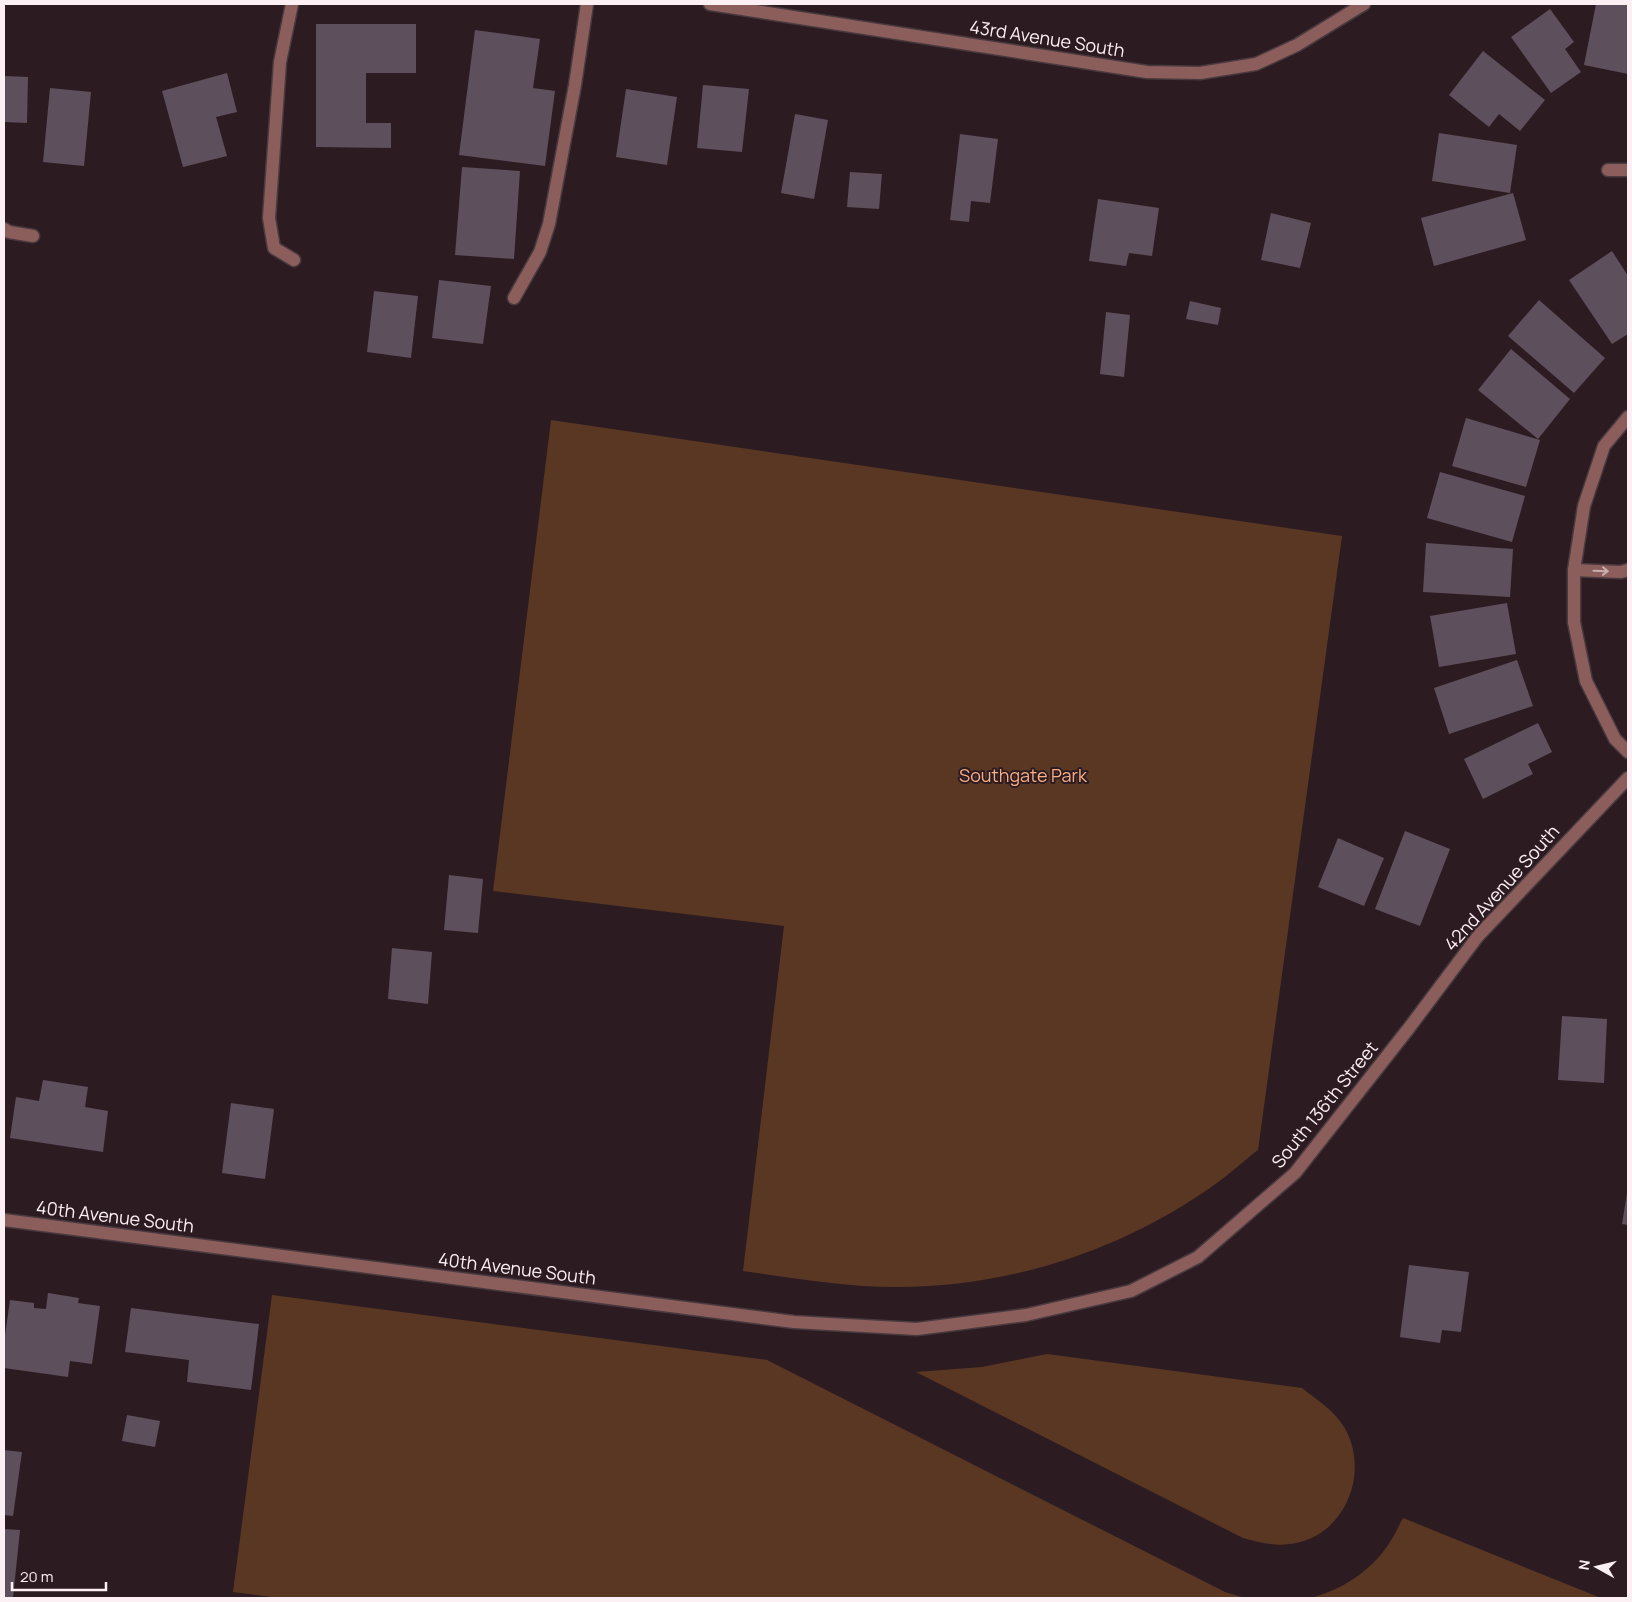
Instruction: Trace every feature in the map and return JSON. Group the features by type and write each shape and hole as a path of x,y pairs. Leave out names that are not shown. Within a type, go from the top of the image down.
{"street":[{"path":"292,4 280,62 268,218 274,248 294,260"},
{"path":"514,298 540,252 549,224 575,85 587,4"},
{"name":"43rd Avenue South","path":"710,4 1147,72 1200,73 1256,64 1297,45 1364,4"},
{"path":"1608,170 1628,170"},
{"path":"4,230 33,236"},
{"path":"1628,417 1604,446 1584,506 1574,570 1574,622 1586,681 1615,739 1628,752"},
{"path":"1574,570 1621,572 1628,570"},
{"name":"42nd Avenue South","path":"1409,1028 1478,936 1628,778"},
{"name":"South 136th Street","path":"1026,1315 1131,1291 1198,1257 1295,1173 1409,1028"},
{"name":"40th Avenue South","path":"4,1220 794,1322 917,1329 1026,1315"}],"green space":[{"name":"Southgate Park","path":"551,420 1342,536 1258,1150 1204,1192 1169,1214 1133,1233 1096,1249 1018,1273 978,1281 938,1285 878,1287 839,1284 743,1271 784,926 493,891"},
{"path":"272,1295 767,1360 1225,1592 1245,1598 280,1598 233,1592"},
{"path":"1047,1354 1302,1388 1335,1415 1344,1427 1351,1444 1355,1462 1354,1480 1349,1497 1329,1527 1314,1537 1282,1545 1243,1538 916,1372 982,1367"},
{"path":"1403,1518 1601,1598 1309,1598 1332,1591 1363,1572 1388,1545"}],"building":[{"path":"1596,4 1628,4 1628,74 1584,65"},
{"path":"1550,9 1574,42 1565,49 1581,72 1551,93 1511,37"},
{"path":"316,24 416,24 416,73 366,73 366,123 391,123 391,148 316,147"},
{"path":"475,30 540,39 533,88 555,91 545,166 459,155"},
{"path":"1483,51 1545,100 1520,131 1499,114 1489,127 1449,95"},
{"path":"227,73 237,112 216,117 227,156 183,167 162,91"},
{"path":"4,76 28,77 27,123 4,122"},
{"path":"703,85 749,89 742,152 697,148"},
{"path":"50,88 91,92 84,166 43,162"},
{"path":"626,89 677,97 667,165 616,157"},
{"path":"795,114 828,120 814,199 781,193"},
{"path":"1439,133 1517,145 1510,193 1432,181"},
{"path":"960,134 998,139 990,203 971,201 969,222 950,220"},
{"path":"462,167 520,171 514,259 455,255"},
{"path":"850,172 882,174 879,209 847,207"},
{"path":"1513,193 1526,240 1434,266 1421,218"},
{"path":"1098,199 1159,208 1152,256 1129,253 1126,266 1089,261"},
{"path":"1271,213 1311,223 1300,268 1261,260"},
{"path":"1612,251 1628,276 1628,334 1612,344 1569,280"},
{"path":"439,280 491,286 483,344 432,338"},
{"path":"374,291 418,296 411,358 367,352"},
{"path":"1539,300 1605,358 1574,393 1508,336"},
{"path":"1190,301 1221,308 1218,325 1186,319"},
{"path":"1106,312 1130,315 1124,377 1100,374"},
{"path":"1511,349 1570,399 1538,439 1478,390"},
{"path":"1466,418 1540,440 1526,487 1452,466"},
{"path":"1440,472 1525,496 1512,542 1427,518"},
{"path":"1426,543 1513,549 1510,597 1423,592"},
{"path":"1507,603 1516,654 1439,667 1430,616"},
{"path":"1517,660 1533,706 1449,734 1434,688"},
{"path":"1538,723 1552,752 1528,764 1533,774 1483,799 1464,759"},
{"path":"1405,831 1450,849 1420,926 1375,909"},
{"path":"1338,838 1384,858 1364,906 1318,887"},
{"path":"449,875 483,879 478,933 444,930"},
{"path":"392,948 432,952 428,1004 388,999"},
{"path":"1562,1016 1607,1019 1604,1083 1558,1080"},
{"path":"43,1080 88,1087 85,1107 108,1111 103,1152 10,1138 16,1097 39,1101"},
{"path":"231,1103 274,1109 265,1179 222,1173"},
{"path":"1628,1193 1628,1225 1622,1224"},
{"path":"1409,1265 1469,1272 1461,1332 1442,1330 1440,1343 1400,1337"},
{"path":"48,1293 79,1298 78,1303 100,1306 92,1364 70,1361 68,1377 4,1368 4,1342 10,1300 34,1303 34,1308 46,1309"},
{"path":"131,1308 259,1324 251,1390 187,1382 189,1360 125,1352"},
{"path":"127,1415 160,1421 155,1447 122,1441"},
{"path":"4,1450 22,1452 13,1516 4,1515"},
{"path":"4,1529 20,1530 13,1598 4,1598"}]}
